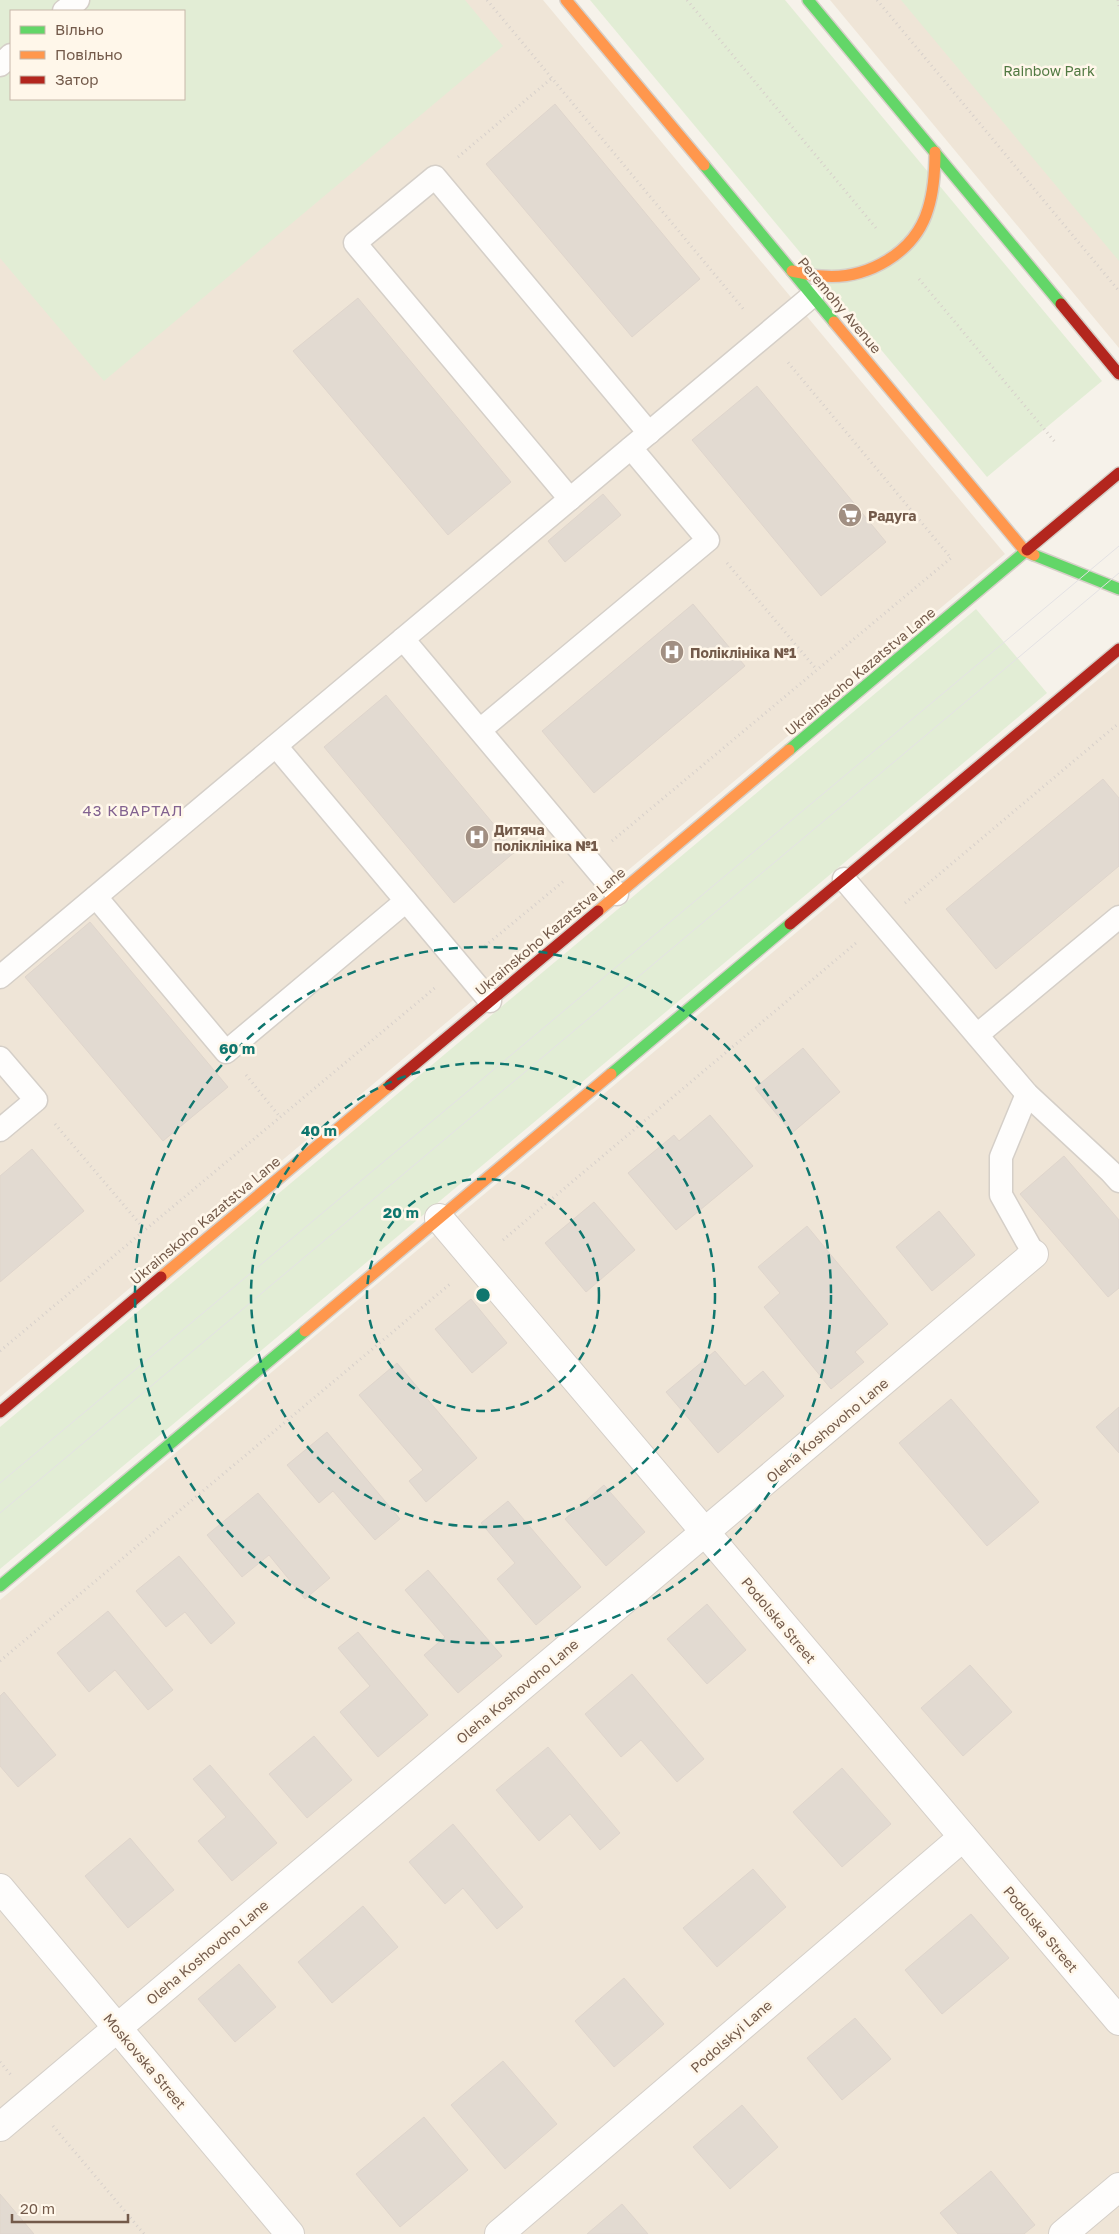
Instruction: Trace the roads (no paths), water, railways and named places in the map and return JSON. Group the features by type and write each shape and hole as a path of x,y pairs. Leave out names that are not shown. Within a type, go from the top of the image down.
{"street":[{"name":"Peremohy Avenue","path":"566,0 1025,552 1119,589"},
{"path":"808,0 1119,374"},
{"path":"792,271 828,278 847,277 874,268 898,253 911,240 930,208 936,171 935,152"},
{"name":"Ukrainskoho Kazatstva Lane","path":"0,1412 1119,473"},
{"path":"0,1586 1119,649"},
{"name":"Podolska Street","path":"439,1218 1119,2021"},
{"name":"Oleha Koshovoho Lane","path":"0,2127 1034,1254"},
{"name":"Podolskyi Lane","path":"499,2234 963,1837"},
{"name":"Moskovska Street","path":"0,1888 290,2234"},
{"path":"1063,2234 1119,2187"}],"lane":[{"path":"65,10 78,0"},
{"path":"0,64 10,56"},
{"path":"570,499 355,244 435,177 650,433"},
{"path":"0,977 812,296"},
{"path":"480,730 708,540 631,448"},
{"path":"403,639 617,894"},
{"path":"276,746 490,1001"},
{"path":"844,878 1028,1094 1119,1181"},
{"path":"96,897 226,1052 406,901"},
{"path":"977,1035 1119,917"},
{"path":"0,1058 36,1100 0,1130"},
{"path":"1028,1094 1000,1157 1001,1195 1034,1254"}],"tram line":[{"path":"0,1483 1119,546"},
{"path":"0,1513 1119,573"}],"place":[{"name":"Радуга","path":"850,515"},
{"name":"Поліклініка №1","path":"672,652"},
{"name":"Дитяча поліклініка №1","path":"477,837"}],"district":[{"name":"43 КВАРТАЛ","path":"133,810"}],"park label":[{"name":"Rainbow Park","path":"1049,70"}]}
